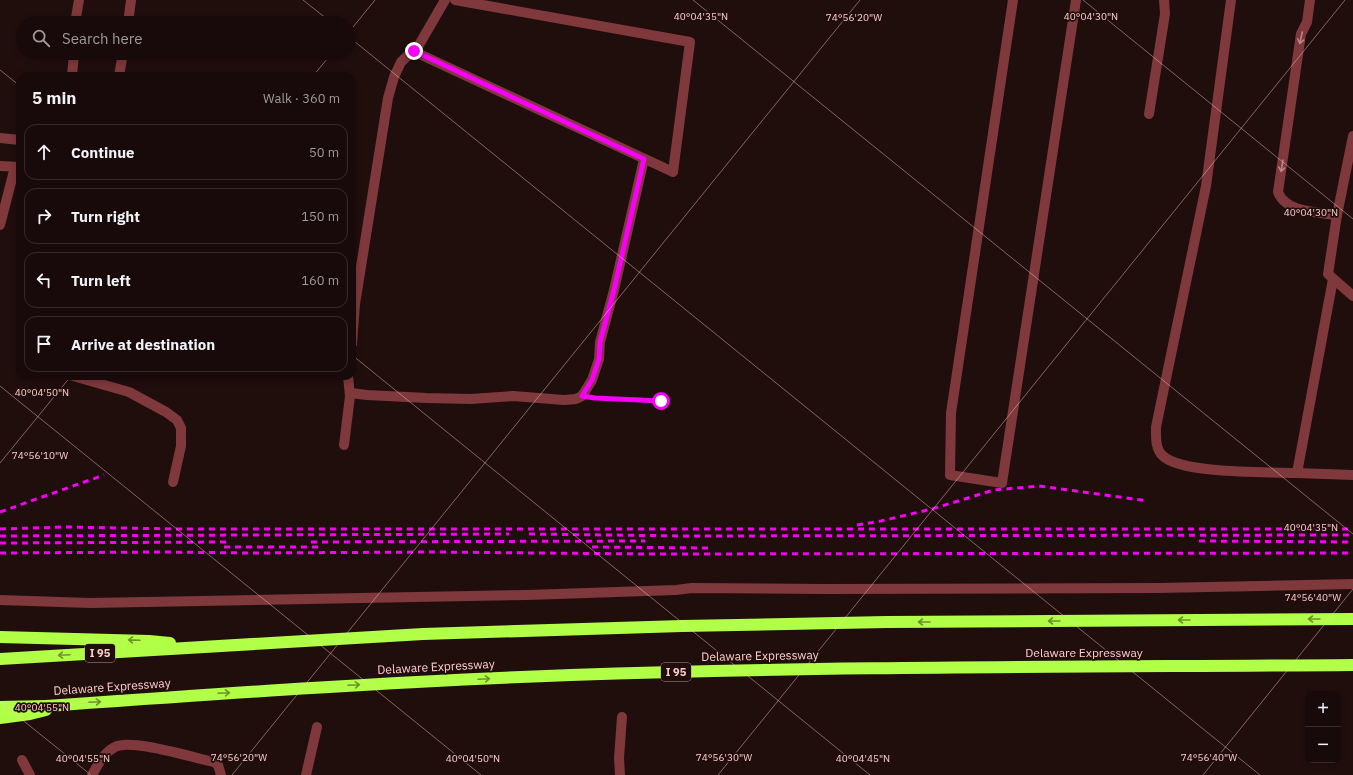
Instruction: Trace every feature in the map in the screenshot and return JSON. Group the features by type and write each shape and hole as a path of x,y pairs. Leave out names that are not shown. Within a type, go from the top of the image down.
{"highway":[{"name":"I 95","path":"0,659 423,634 682,626 903,622 1353,619"},
{"path":"0,637 149,641 201,647"},
{"name":"Delaware Expressway","path":"0,707 61,705 301,688 582,675 849,669 1353,665"},
{"path":"0,718 30,714 61,705"}],"street":[{"path":"76,16 79,0"},
{"path":"129,16 132,0"},
{"path":"356,296 388,98 394,77 401,62 414,51 428,32 445,0"},
{"path":"414,51 673,172 690,42 455,0"},
{"path":"1013,0 951,412 950,475 1002,483 1076,0"},
{"path":"1149,114 1165,14 1164,0"},
{"path":"1231,0 1206,186 1156,427 1156,444 1162,456 1176,464 1200,468 1238,472 1353,475"},
{"path":"1310,0 1307,22 1301,34 1278,192 1281,199 1292,207 1337,215"},
{"path":"72,72 73,60"},
{"path":"120,72 122,60"},
{"path":"1353,136 1337,215 1328,274 1353,296"},
{"path":"0,138 16,140"},
{"path":"350,393 426,398 471,399 513,396 564,400 576,399 582,396 592,380 599,359 600,342 614,290 644,159"},
{"path":"0,166 16,167"},
{"path":"0,225 16,170"},
{"path":"1296,473 1334,279"},
{"path":"87,380 129,392 178,420 181,428 181,446 173,482"},
{"path":"344,445 350,393 348,380"},
{"path":"0,600 90,603 573,594 692,588 1143,588 1353,584"},
{"path":"620,772 622,717"},
{"path":"306,775 317,727"},
{"path":"92,775 100,760 108,752 115,747 127,745 147,746 214,762 218,765 221,775"},
{"path":"22,760 30,775"}],"path":[{"path":"582,396 661,401"}],"railway":[{"path":"0,512 104,475"},
{"path":"857,525 932,509 994,490 1039,486 1148,501"},
{"path":"0,529 65,527 178,529 1353,529"},
{"path":"0,536 509,534"},
{"path":"529,534 687,536 1353,535"},
{"path":"311,542 645,541"},
{"path":"1199,541 1353,542"},
{"path":"0,543 231,542"},
{"path":"224,547 320,547"},
{"path":"592,547 710,548"},
{"path":"0,553 1353,553"}],"route":[{"path":"414,51 644,159 607,320 600,342 599,359 592,380 582,396 661,401"}]}
